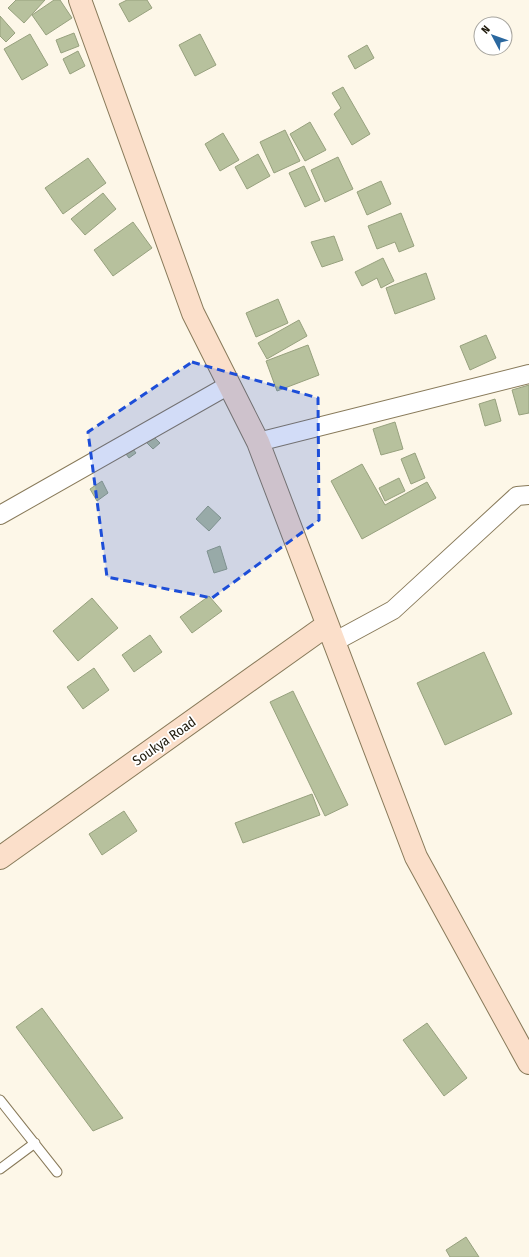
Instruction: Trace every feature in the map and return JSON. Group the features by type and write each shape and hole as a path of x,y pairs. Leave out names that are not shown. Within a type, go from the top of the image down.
{"main road":[{"path":"80,0 193,313 258,442 416,857 529,1063"},
{"name":"Soukya Road","path":"0,858 330,633"}],"street":[{"path":"258,442 529,374"},
{"path":"0,516 230,386"},
{"path":"330,633 393,610 518,496 529,495"}],"lane":[{"path":"0,1100 57,1172"},
{"path":"0,1169 35,1143"}],"highlighted area":[{"path":"192,362 318,398 319,520 212,598 107,577 88,432"}],"building":[{"path":"16,0 45,0 24,23 8,8"},
{"path":"54,0 60,0 72,18 46,35 32,15"},
{"path":"127,0 147,0 152,8 129,22 119,4"},
{"path":"0,16 15,33 6,42 0,36"},
{"path":"74,33 79,46 61,53 56,40"},
{"path":"30,34 48,65 22,80 4,49"},
{"path":"200,34 216,65 195,76 179,45"},
{"path":"367,45 374,58 355,69 348,56"},
{"path":"78,51 85,66 70,74 63,59"},
{"path":"343,87 370,134 352,145 334,114 341,108 332,93"},
{"path":"310,122 326,150 305,161 290,134"},
{"path":"285,130 300,161 274,173 260,142"},
{"path":"223,133 239,160 220,171 205,144"},
{"path":"258,154 270,176 247,189 235,167"},
{"path":"338,157 353,189 325,202 311,170"},
{"path":"88,158 106,183 63,214 45,188"},
{"path":"304,166 320,200 305,207 289,173"},
{"path":"381,181 391,204 367,215 357,192"},
{"path":"103,193 116,209 85,235 71,219"},
{"path":"401,213 414,246 399,252 395,242 377,249 368,226"},
{"path":"133,222 152,248 113,276 94,250"},
{"path":"334,236 343,260 322,267 311,242"},
{"path":"383,258 394,281 381,288 377,278 362,286 355,272"},
{"path":"426,273 435,299 395,314 386,288"},
{"path":"278,299 288,323 256,337 246,313"},
{"path":"299,320 307,336 267,359 258,343"},
{"path":"486,335 496,358 470,370 460,346"},
{"path":"308,345 319,375 277,391 266,361"},
{"path":"529,385 529,413 519,415 512,390"},
{"path":"495,399 501,421 485,426 479,404"},
{"path":"395,422 403,449 381,455 373,429"},
{"path":"152,435 160,443 153,449 145,441"},
{"path":"130,445 136,453 129,458 123,450"},
{"path":"415,453 425,478 411,484 401,459"},
{"path":"362,464 385,505 427,482 436,498 362,539 331,481"},
{"path":"399,478 405,491 385,501 379,488"},
{"path":"102,481 108,493 97,501 90,489"},
{"path":"208,506 221,518 209,531 196,519"},
{"path":"220,546 227,569 214,573 207,551"},
{"path":"209,596 222,611 192,633 180,617"},
{"path":"92,598 118,628 78,661 53,631"},
{"path":"150,635 162,652 134,672 122,655"},
{"path":"484,652 512,714 445,745 417,683"},
{"path":"94,668 109,690 83,709 67,687"},
{"path":"293,691 348,805 325,816 270,702"},
{"path":"312,794 320,815 243,843 235,823"},
{"path":"124,811 137,831 102,855 89,834"},
{"path":"42,1008 123,1118 93,1131 16,1027"},
{"path":"427,1023 467,1078 444,1096 403,1040"},
{"path":"466,1237 479,1257 450,1257 446,1250"}]}
